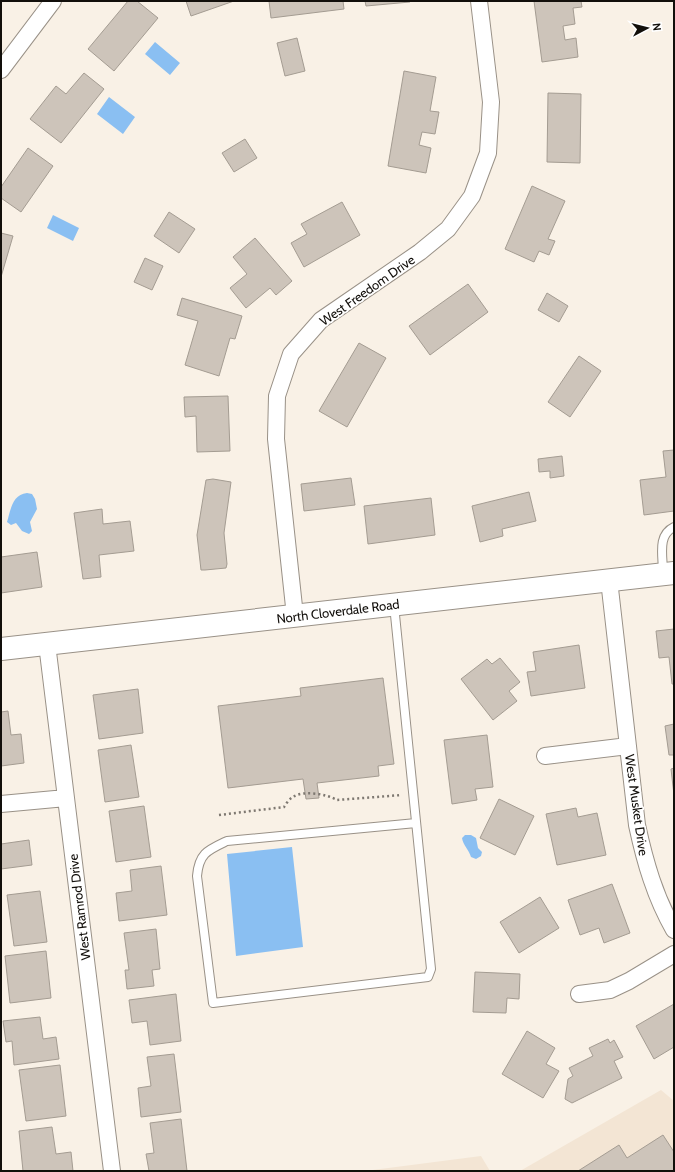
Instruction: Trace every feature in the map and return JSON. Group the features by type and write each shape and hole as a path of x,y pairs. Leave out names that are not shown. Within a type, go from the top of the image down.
{"main road":[{"name":"North Cloverdale Road","path":"1,649 668,573"}],"street":[{"path":"1,70 54,1"},
{"name":"West Freedom Drive","path":"295,616 276,439 277,396 291,354 321,320 420,252 448,230 472,196 488,154 491,102 479,1"},
{"name":"West Musket Drive","path":"609,580 637,825 645,861 661,906 674,930"},
{"name":"West Ramrod Drive","path":"47,644 112,1171"},
{"name":"West Musket Drive","path":"545,756 628,746"},
{"path":"1,804 66,798"},
{"path":"579,994 610,990 629,981 674,954"}],"lane":[{"path":"668,573 663,538 667,530 674,527"},
{"path":"394,604 432,969 428,977 213,1003 197,876 201,857 210,849 227,841 416,823"}],"path":[{"path":"220,815 284,807 293,796 314,793 328,795 337,800 413,794"}],"shaded area":[{"path":"661,1090 674,1101 674,1171 520,1171"},
{"path":"481,1156 490,1171 365,1171"}],"water":[{"path":"155,42 180,63 170,75 145,54"},
{"path":"109,97 135,117 123,134 97,114"},
{"path":"53,215 79,228 73,241 47,228"},
{"path":"22,494 32,494 35,499 37,509 30,522 32,531 29,534 22,531 16,523 11,525 7,522 15,500"},
{"path":"465,835 471,835 476,838 478,848 482,852 481,856 476,859 471,857 464,843 462,838"},
{"path":"292,847 303,947 236,956 227,854"}],"building":[{"path":"128,1 137,1 158,18 114,71 88,49"},
{"path":"186,1 234,1 191,16"},
{"path":"269,1 343,1 344,9 271,18"},
{"path":"365,1 410,1 410,2 366,6"},
{"path":"534,1 581,1 582,7 573,8 575,24 563,26 565,40 576,38 578,57 542,62"},
{"path":"297,38 305,71 285,76 277,43"},
{"path":"404,71 436,77 430,111 439,112 435,134 422,132 419,145 431,148 426,173 388,166"},
{"path":"84,73 104,89 61,143 30,119 56,86 66,94"},
{"path":"548,93 581,94 580,163 547,162"},
{"path":"245,139 257,158 234,172 222,153"},
{"path":"28,148 53,166 21,212 1,198 1,187"},
{"path":"532,186 565,201 548,239 555,241 549,255 539,251 534,262 505,249"},
{"path":"342,202 360,235 304,267 291,243 307,234 301,224"},
{"path":"169,212 195,229 179,253 154,236"},
{"path":"1,233 13,236 1,277"},
{"path":"255,238 292,281 276,295 270,288 246,308 230,288 247,274 233,257"},
{"path":"145,258 163,266 152,290 134,282"},
{"path":"468,284 488,312 430,355 409,326"},
{"path":"547,293 568,306 559,322 538,310"},
{"path":"182,298 242,316 235,339 230,338 219,376 185,365 198,321 177,315"},
{"path":"359,343 386,358 347,427 319,411"},
{"path":"579,356 601,371 570,417 548,402"},
{"path":"228,396 230,451 197,452 196,416 185,417 184,397"},
{"path":"674,450 674,511 644,515 640,480 666,477 663,451"},
{"path":"562,456 564,476 550,478 550,471 539,472 538,459"},
{"path":"351,478 355,505 304,511 301,484"},
{"path":"213,479 231,482 224,533 227,564 226,568 201,570 197,535 206,480"},
{"path":"529,492 536,521 502,529 503,536 480,542 472,506"},
{"path":"431,498 435,535 368,544 364,506"},
{"path":"102,509 103,524 130,521 134,551 99,555 101,577 83,579 74,513"},
{"path":"37,552 42,587 1,593 1,557"},
{"path":"674,629 674,684 672,684 669,657 659,658 656,631"},
{"path":"579,645 585,688 531,696 527,672 536,671 533,652"},
{"path":"500,658 520,682 509,691 517,701 493,720 461,679 487,659 492,664"},
{"path":"383,678 394,764 378,766 379,776 317,783 319,798 306,799 303,779 228,788 218,706 301,696 300,688"},
{"path":"138,689 143,733 99,739 93,695"},
{"path":"8,711 11,735 21,734 24,763 1,766 1,712"},
{"path":"674,724 674,755 669,755 665,726"},
{"path":"487,735 493,787 475,789 477,800 452,804 444,740"},
{"path":"131,745 139,797 105,802 98,750"},
{"path":"674,768 674,795 671,769"},
{"path":"499,799 534,816 515,855 480,838"},
{"path":"144,806 151,857 116,862 109,811"},
{"path":"576,808 578,817 597,813 606,855 557,865 546,814"},
{"path":"29,840 32,865 1,869 1,844"},
{"path":"161,866 167,915 119,921 116,893 132,891 130,870"},
{"path":"612,884 630,933 604,943 599,928 580,935 568,900"},
{"path":"40,891 47,942 14,946 7,895"},
{"path":"540,897 559,928 519,953 500,922"},
{"path":"156,929 160,969 152,970 154,986 127,989 125,970 129,970 124,933"},
{"path":"46,951 51,998 10,1003 5,956"},
{"path":"475,972 520,974 519,999 507,998 506,1013 473,1012"},
{"path":"176,994 181,1041 150,1045 147,1021 132,1023 129,1000"},
{"path":"674,1004 674,1047 654,1059 636,1026"},
{"path":"40,1017 43,1039 56,1037 59,1059 14,1065 12,1041 6,1042 3,1021"},
{"path":"527,1031 555,1048 546,1064 559,1071 543,1098 502,1074"},
{"path":"608,1039 610,1043 614,1040 623,1057 614,1061 622,1078 572,1103 565,1099 568,1079 573,1076 569,1068 593,1056 589,1048"},
{"path":"174,1054 181,1112 141,1117 138,1088 151,1086 147,1057"},
{"path":"60,1065 66,1116 26,1121 19,1070"},
{"path":"181,1119 187,1171 149,1171 146,1154 154,1153 150,1123"},
{"path":"52,1127 56,1154 71,1152 73,1171 23,1171 19,1131"},
{"path":"663,1135 674,1152 674,1171 578,1171 619,1145 627,1158"}]}
